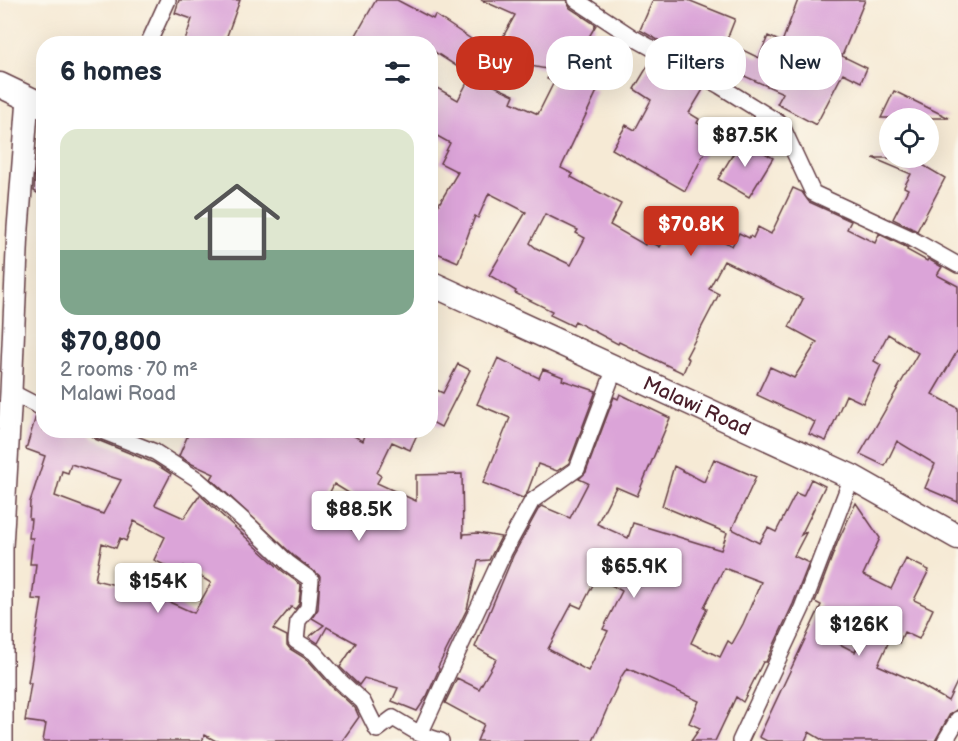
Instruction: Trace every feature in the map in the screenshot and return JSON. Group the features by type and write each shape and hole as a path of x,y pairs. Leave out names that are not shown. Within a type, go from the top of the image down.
{"main road":[{"path":"0,85 36,103"},
{"name":"Malawi Road","path":"438,287 852,477 958,537"}],"street":[{"path":"152,36 168,0"},
{"path":"576,0 632,37 782,124 813,193 910,238 958,265"},
{"path":"2,741 2,547 18,228 36,103"},
{"path":"420,734 504,552 532,501 577,469 615,368"},
{"path":"11,392 36,406"},
{"path":"119,438 155,452 197,478 288,563 311,580 308,608 298,621 296,641 314,652 363,702 377,735 393,718 420,734 441,741"},
{"path":"740,741 802,608 852,477"},
{"path":"945,741 958,719"}],"building":[{"path":"179,0 240,0 227,36 187,36 192,19 175,13"},
{"path":"376,0 397,0 433,19 435,15 466,36 456,36 456,66 438,54 438,36 356,36"},
{"path":"481,0 566,0 570,8 596,25 590,36 546,36 546,69 534,67 534,36 503,36 515,15"},
{"path":"653,0 688,0 735,19 728,36 651,36 640,30"},
{"path":"798,0 865,0 842,56 842,36 784,36"},
{"path":"746,52 758,58 758,82 746,77"},
{"path":"842,56 867,68 861,82 843,73 842,75"},
{"path":"645,71 645,90 703,90 689,113 699,119 697,123 715,132 685,191 612,149 626,125 635,130 651,100 634,89"},
{"path":"438,89 458,100 463,90 503,90 514,95 511,102 538,114 550,90 597,91 561,168 573,174 571,177 621,204 610,225 645,245 648,240 660,247 677,218 690,225 695,218 709,226 706,231 732,246 739,233 753,238 758,227 771,234 793,188 802,192 809,202 851,221 847,229 875,243 879,234 942,267 937,275 958,286 958,350 932,394 958,408 958,502 925,488 935,464 897,441 885,466 860,454 918,353 888,334 874,361 881,365 863,403 846,395 826,441 809,434 815,422 757,395 770,367 794,378 817,342 789,327 803,299 724,261 709,289 719,294 686,357 689,359 683,373 619,342 618,344 575,321 573,326 550,315 552,311 515,293 516,291 489,275 526,212 489,193 478,218 475,216 458,262 438,253 438,206 458,172 440,163 450,143 438,136","holes":["545,214 578,230 576,233 585,238 571,265 530,243"]},
{"path":"776,90 834,90 816,125 777,104 783,93"},
{"path":"894,91 929,108 886,108"},
{"path":"939,113 949,118 939,118"},
{"path":"742,139 773,158 749,197 718,179"},
{"path":"897,168 928,168 945,178 917,231 893,219 908,189 904,187 911,174"},
{"path":"36,171 36,192 34,191"},
{"path":"498,358 539,378 543,369 563,377 562,380 596,391 569,463 557,471 538,464 523,498 483,483 510,418 477,404"},
{"path":"458,364 470,370 441,427 438,425 438,391 443,393"},
{"path":"620,394 670,418 637,496 616,487 597,524 628,538 633,523 721,550 727,533 662,506 674,466 704,482 714,459 756,477 732,529 759,543 768,528 776,532 796,493 803,496 811,479 825,486 801,535 807,531 794,556 809,563 793,604 766,662 763,662 743,702 736,697 715,741 691,741 700,728 689,723 699,701 627,668 593,741 477,741 484,724 445,703 457,678 479,689 496,659 475,647 513,556 542,506 570,518 588,483 579,479 586,472 614,397 618,399","holes":["724,568 761,582 743,624 732,644 728,641 720,657 691,643 707,609 704,607","597,577 622,591 603,629 608,631 588,671 548,649 572,604 581,608"]},
{"path":"36,416 36,438 94,438 154,463 171,474 155,505 184,518 200,495 281,570 301,585 299,604 295,609 291,607 273,629 287,636 287,645 290,649 308,660 355,708 359,717 342,741 216,741 205,735 202,741 43,741 46,724 25,721 31,683 28,683 42,600 32,599 36,564 30,564 33,538 29,538 30,502 45,456 26,449","holes":["71,464 121,480 103,514 55,496 62,471 68,473","134,521 165,537 154,560 180,573 184,566 211,583 194,613 167,601 168,598 95,580 102,543 116,548 120,538 126,541"]},
{"path":"187,438 358,438 363,441 364,438 415,438 410,450 392,442 377,473 381,476 377,483 416,501 416,475 462,474 463,538 464,534 478,533 501,537 489,560 478,561 467,609 438,667 427,696 417,711 392,701 398,688 364,678 359,685 340,667 356,643 327,627 318,643 309,637 324,625 312,618 318,609 320,576 294,556 211,479 214,474 179,456","holes":["334,484 370,506 352,530 322,508"]},
{"path":"856,503 880,538 863,575 891,589 906,559 929,570 914,600 933,609 919,639 904,632 899,643 890,639 878,665 914,681 948,701 958,680 958,709 950,714 935,741 824,741 809,732 805,741 767,741 759,737 821,605 815,602 838,541","holes":["838,610 868,624 855,652 826,637"]}]}
